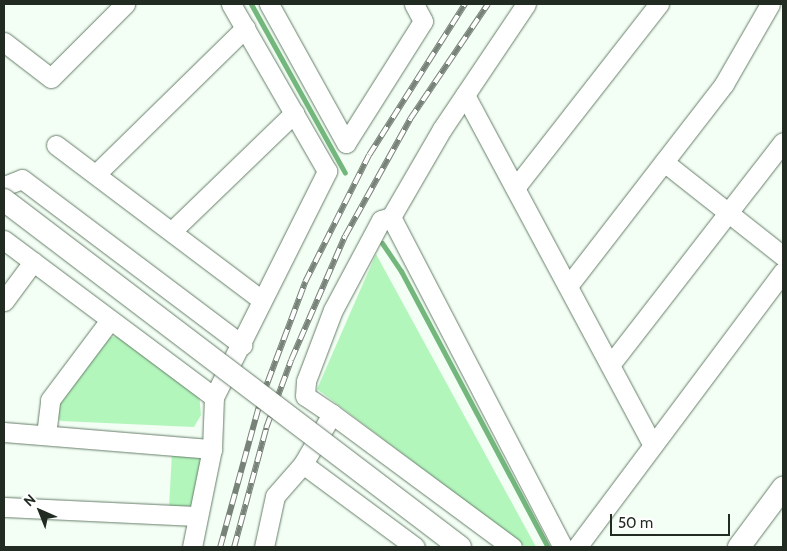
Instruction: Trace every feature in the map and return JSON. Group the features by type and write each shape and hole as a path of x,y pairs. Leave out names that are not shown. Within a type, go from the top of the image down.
{"street":[{"path":"4,42 51,78 124,4"},
{"path":"192,547 212,449 214,398 327,171 231,4"},
{"path":"269,4 346,143 423,21 414,4"},
{"path":"512,547 305,396 306,381 338,302 381,220 391,217 465,95 526,4"},
{"path":"515,188 659,4"},
{"path":"568,286 724,84 770,4"},
{"path":"96,174 245,28"},
{"path":"465,95 653,445"},
{"path":"172,231 294,113"},
{"path":"610,365 783,142"},
{"path":"56,145 262,300"},
{"path":"664,162 783,256"},
{"path":"4,186 22,179 242,345"},
{"path":"4,200 460,547"},
{"path":"391,217 563,547"},
{"path":"4,240 214,398"},
{"path":"4,302 33,262"},
{"path":"577,547 783,272"},
{"path":"46,436 50,400 110,320"},
{"path":"264,547 275,496 303,464 332,414"},
{"path":"4,432 212,449"},
{"path":"303,464 415,547"},
{"path":"738,547 783,488"},
{"path":"4,507 197,516"}],"green space":[{"path":"376,254 536,547 526,547 317,389"},
{"path":"118,336 199,394 201,415 194,427 61,421 57,418 60,404 110,337"},
{"path":"172,452 203,458 193,507 169,508"}],"waterway":[{"path":"251,4 345,173"},
{"path":"382,243 401,271 548,547"}],"railway":[{"path":"220,547 260,402 305,282 369,155 465,4"},
{"path":"234,547 266,428 291,360 345,236 410,119 488,4"}]}
